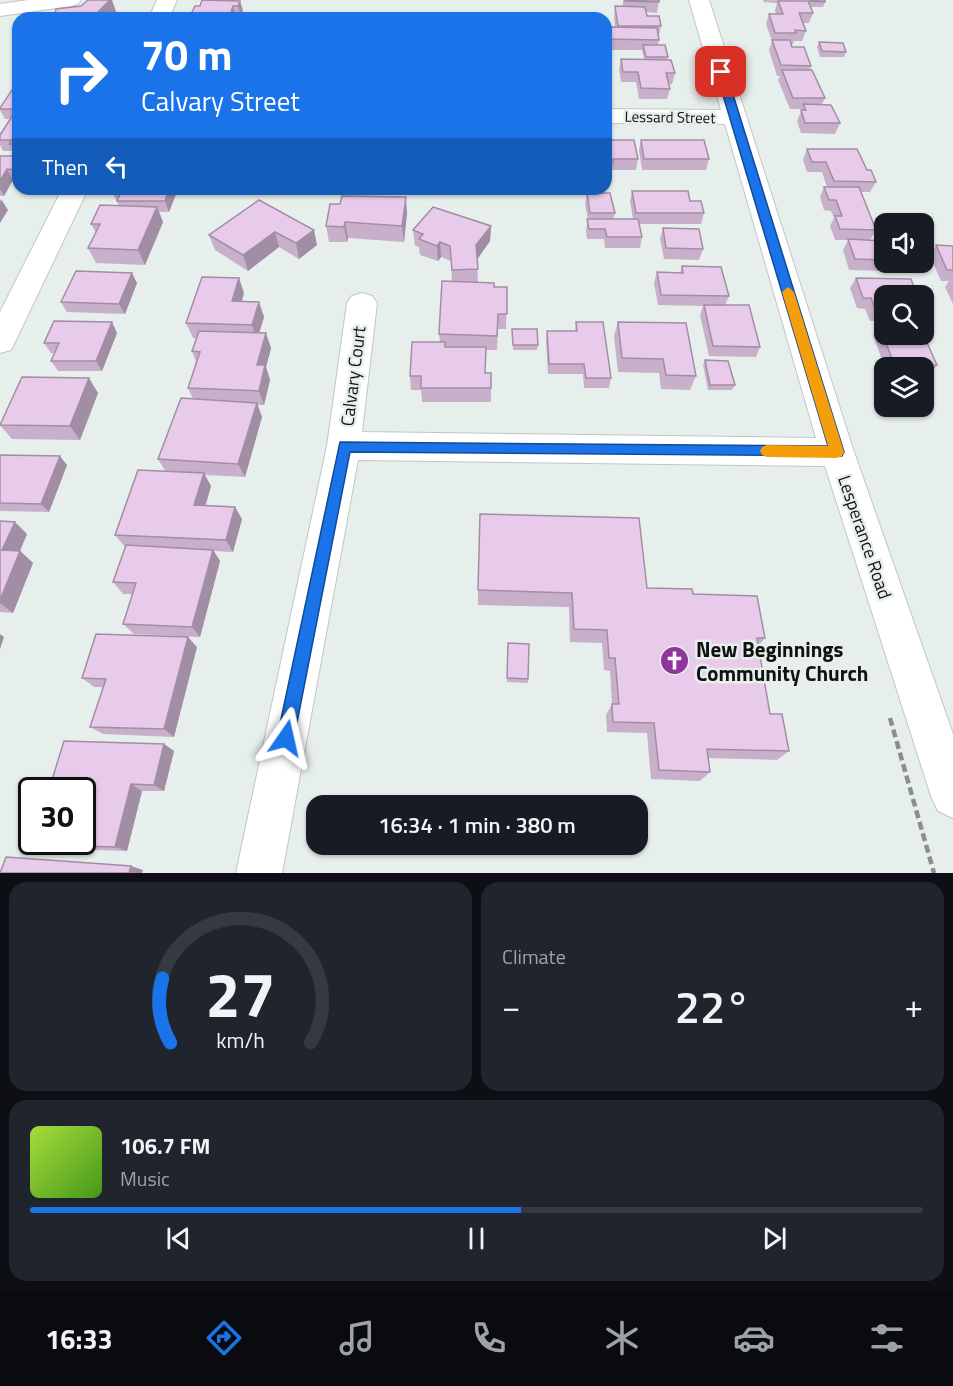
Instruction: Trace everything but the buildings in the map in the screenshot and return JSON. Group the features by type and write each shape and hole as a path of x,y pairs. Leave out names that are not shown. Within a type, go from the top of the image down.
{"street":[{"path":"0,10 71,0"},
{"name":"Lesperance Road","path":"699,0 837,452 953,796"},
{"name":"Lessard Street","path":"612,116 735,117"},
{"path":"0,342 72,195"},
{"name":"Calvary Court","path":"259,873 344,446 362,303"},
{"path":"344,446 837,452"}],"slow traffic":[{"path":"767,451 837,452 788,292"}],"place":[{"name":"New Beginnings Community Church","path":"675,661"}],"route":[{"path":"286,738 344,446 837,452 721,72"}]}
